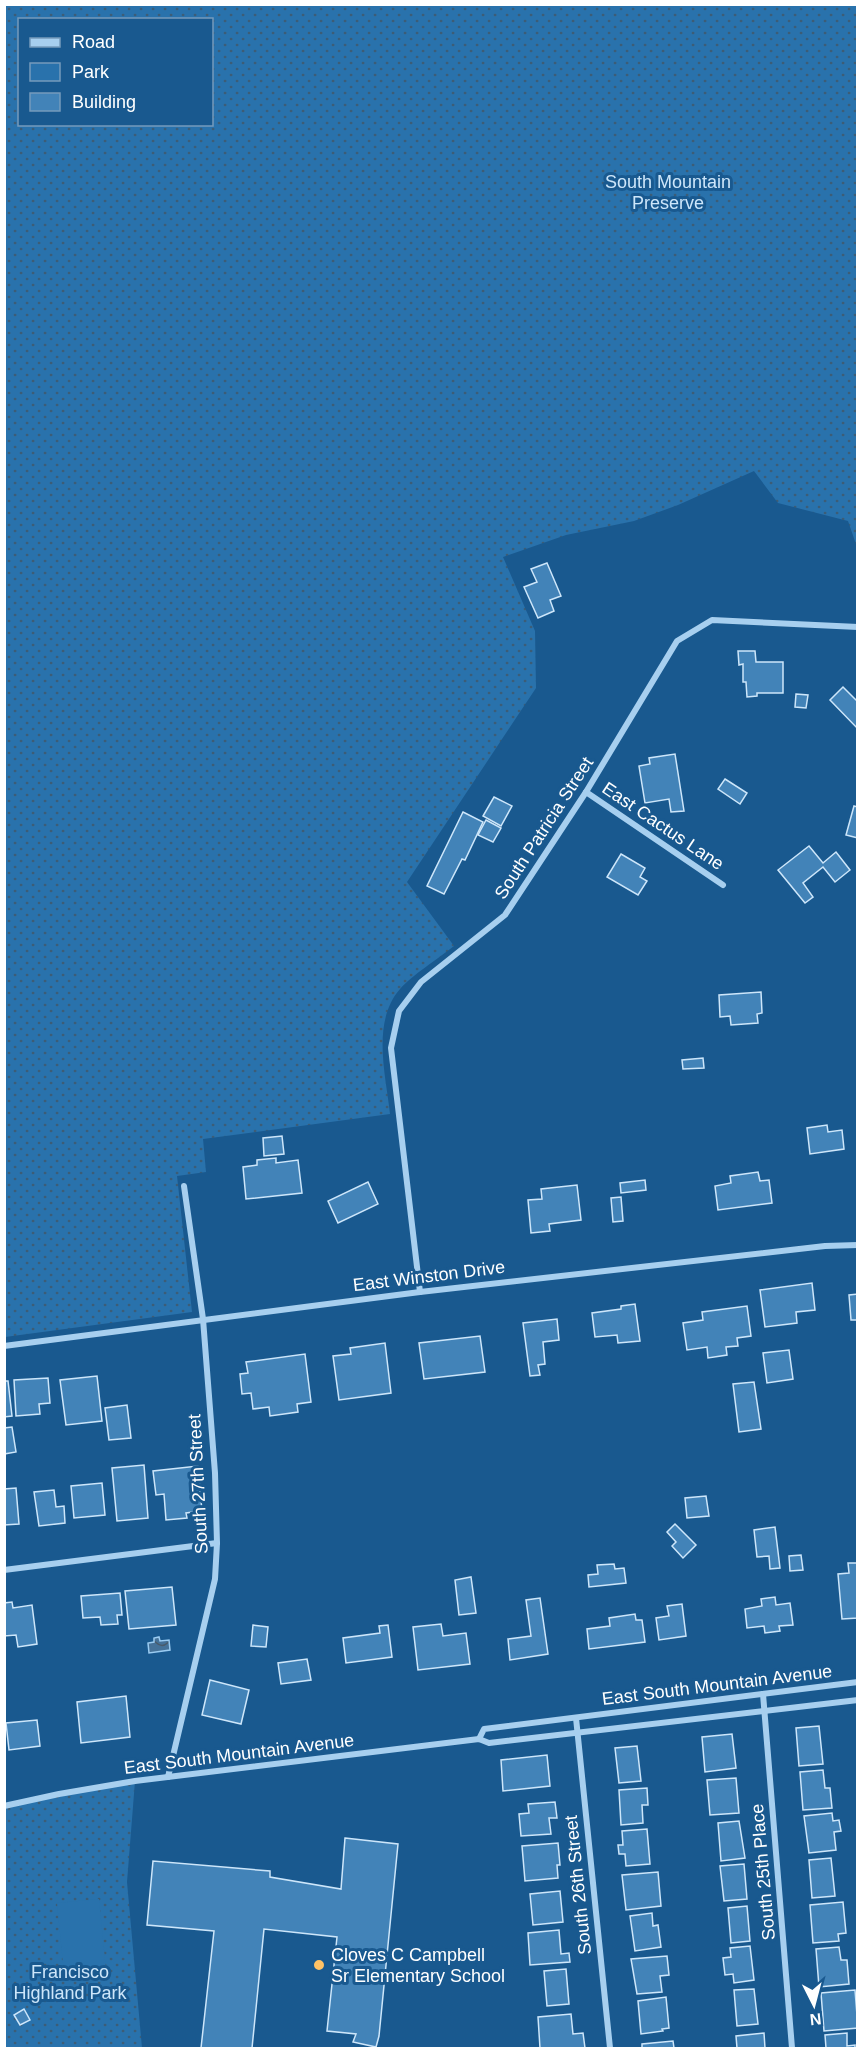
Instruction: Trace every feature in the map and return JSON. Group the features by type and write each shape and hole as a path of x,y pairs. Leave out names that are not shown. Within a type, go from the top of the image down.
{"street":[{"name":"South Patricia Street","path":"420,1292 391,1048 399,1011 421,982 505,915 586,792 677,641 712,620 858,627"},
{"name":"East Cactus Lane","path":"586,792 723,885"},
{"name":"South 27th Street","path":"168,1777 215,1579 217,1543 215,1473 203,1319 184,1186"},
{"name":"East Winston Drive","path":"4,1346 420,1292 825,1246 858,1245"},
{"path":"4,1570 217,1543"},
{"name":"East South Mountain Avenue","path":"479,1739 484,1729 858,1682"},
{"name":"South 25th Place","path":"763,1694 792,2049"},
{"name":"East South Mountain Avenue","path":"4,1806 88,1788 168,1777 479,1739 489,1743 858,1700"},
{"name":"South 26th Street","path":"576,1718 610,2049"}],"green space":[{"name":"South Mountain Preserve","path":"4,5 858,5 857,547 848,521 778,503 754,471 678,505 634,521 566,535 503,557 535,631 536,688 407,882 454,946 405,984 391,1002 383,1033 384,1066 390,1114 203,1139 206,1172 177,1176 192,1312 5,1337"},
{"name":"Francisco Highland Park","path":"135,1781 127,1882 142,2048 5,2048 4,1806"},
{"path":"99,1899 106,1970 64,1974 57,1903"}],"water":[{"path":"159,1637 160,1641 169,1640 170,1650 149,1653 148,1643 154,1642 154,1638"}],"building":[{"path":"547,563 561,596 550,600 554,611 538,618 524,587 537,582 531,569"},
{"path":"738,651 755,651 756,662 783,662 783,693 757,693 757,696 747,697 746,682 743,682 743,664 739,665"},
{"path":"843,687 858,702 858,729 830,700"},
{"path":"796,694 808,695 806,708 795,707"},
{"path":"675,754 684,811 671,812 669,799 645,803 639,766 650,764 649,758"},
{"path":"725,779 747,793 740,804 718,789"},
{"path":"494,797 512,806 501,826 483,816"},
{"path":"854,806 858,807 858,838 846,835"},
{"path":"463,812 483,822 465,860 462,859 444,894 427,886"},
{"path":"486,820 501,828 493,842 478,835"},
{"path":"809,846 823,863 836,852 850,870 835,882 823,867 803,883 813,897 805,903 778,870"},
{"path":"621,854 645,868 640,877 647,881 638,895 607,877"},
{"path":"761,992 762,1013 757,1014 758,1023 731,1025 730,1016 720,1017 719,995"},
{"path":"703,1058 704,1068 683,1069 682,1060"},
{"path":"827,1125 828,1132 842,1130 844,1149 810,1154 807,1128"},
{"path":"282,1136 284,1154 264,1156 263,1138"},
{"path":"276,1158 276,1163 298,1160 302,1193 246,1199 243,1167 257,1165 257,1160"},
{"path":"758,1172 760,1181 769,1180 772,1203 718,1210 715,1186 731,1183 730,1176"},
{"path":"645,1180 646,1190 621,1193 620,1183"},
{"path":"368,1182 378,1204 338,1223 328,1201"},
{"path":"577,1185 581,1220 549,1224 550,1231 531,1233 528,1200 542,1199 541,1189"},
{"path":"621,1197 623,1221 613,1222 611,1198"},
{"path":"812,1283 815,1310 796,1312 797,1323 765,1327 760,1290"},
{"path":"858,1294 858,1320 851,1320 849,1295"},
{"path":"635,1304 640,1341 618,1343 617,1335 595,1337 592,1313 621,1309 621,1306"},
{"path":"747,1306 751,1336 737,1338 738,1346 726,1347 727,1355 708,1358 707,1347 687,1350 683,1323 703,1320 702,1312"},
{"path":"557,1319 559,1340 543,1342 545,1364 538,1365 540,1375 530,1376 523,1323"},
{"path":"480,1336 485,1372 424,1379 419,1343"},
{"path":"385,1343 391,1393 339,1400 333,1356 351,1354 350,1348"},
{"path":"789,1350 793,1379 767,1383 763,1353"},
{"path":"305,1354 311,1402 297,1404 298,1412 270,1416 269,1407 253,1409 251,1393 242,1394 240,1374 248,1373 246,1362"},
{"path":"97,1376 102,1421 66,1425 60,1380"},
{"path":"48,1378 50,1403 39,1404 40,1414 16,1416 14,1380"},
{"path":"4,1381 8,1381 12,1416 4,1417"},
{"path":"754,1382 761,1429 739,1432 733,1384"},
{"path":"127,1405 131,1438 109,1440 105,1408"},
{"path":"12,1427 16,1452 4,1454 4,1428"},
{"path":"144,1465 148,1518 117,1521 112,1468"},
{"path":"198,1466 202,1511 186,1513 187,1518 166,1520 164,1494 156,1495 153,1471"},
{"path":"102,1483 105,1515 74,1518 71,1486"},
{"path":"16,1488 19,1524 4,1525 4,1489"},
{"path":"54,1490 56,1507 64,1506 65,1523 39,1526 34,1492"},
{"path":"706,1496 709,1516 687,1518 685,1498"},
{"path":"675,1524 696,1545 683,1558 672,1546 676,1542 667,1532"},
{"path":"775,1527 780,1568 770,1569 769,1556 757,1557 754,1530"},
{"path":"801,1555 803,1570 790,1571 789,1556"},
{"path":"848,1563 858,1563 858,1618 842,1619 838,1574 849,1573"},
{"path":"614,1564 615,1569 624,1568 626,1583 589,1587 588,1575 598,1574 597,1565"},
{"path":"471,1577 476,1613 459,1615 455,1580"},
{"path":"172,1587 176,1625 129,1629 125,1591"},
{"path":"120,1593 122,1615 117,1615 118,1624 101,1625 100,1617 83,1618 81,1596"},
{"path":"775,1597 776,1605 790,1603 793,1625 779,1626 780,1631 765,1633 764,1626 747,1628 745,1609 762,1606 761,1599"},
{"path":"540,1598 548,1654 510,1660 508,1639 531,1636 526,1600"},
{"path":"12,1602 13,1608 32,1605 37,1644 18,1647 16,1635 4,1636 4,1603"},
{"path":"682,1604 686,1636 659,1640 656,1618 669,1616 667,1606"},
{"path":"635,1614 636,1620 642,1620 645,1642 589,1649 587,1629 610,1626 609,1618"},
{"path":"441,1624 443,1636 466,1633 470,1664 418,1670 413,1627"},
{"path":"253,1625 268,1627 266,1647 251,1646"},
{"path":"388,1625 392,1657 346,1663 343,1638 380,1633 379,1626"},
{"path":"307,1659 311,1680 281,1684 278,1663"},
{"path":"210,1680 249,1690 241,1724 202,1715"},
{"path":"126,1696 130,1737 81,1743 77,1702"},
{"path":"37,1720 40,1746 9,1750 6,1723"},
{"path":"819,1726 823,1764 799,1766 796,1728"},
{"path":"732,1734 736,1768 705,1772 702,1737"},
{"path":"637,1746 641,1781 619,1783 615,1748"},
{"path":"547,1755 550,1786 503,1791 501,1760"},
{"path":"823,1770 825,1788 830,1788 832,1808 803,1810 800,1772"},
{"path":"736,1778 739,1813 710,1815 707,1780"},
{"path":"647,1788 648,1805 642,1805 643,1823 621,1825 619,1790"},
{"path":"555,1802 557,1818 549,1818 551,1834 521,1836 519,1814 529,1813 528,1804"},
{"path":"832,1813 833,1821 839,1820 841,1831 834,1832 836,1850 809,1853 804,1816"},
{"path":"739,1821 745,1858 721,1861 718,1823"},
{"path":"647,1829 650,1864 626,1866 625,1854 619,1854 618,1845 623,1845 622,1831"},
{"path":"345,1838 398,1844 376,2047 353,2042 356,2034 327,2031 337,1937 264,1929 252,2048 201,2048 214,1931 147,1925 153,1861 270,1871 270,1877 341,1889"},
{"path":"558,1843 560,1865 557,1865 558,1878 525,1881 522,1846"},
{"path":"831,1858 835,1896 812,1898 809,1860"},
{"path":"744,1864 747,1899 724,1901 720,1866"},
{"path":"658,1872 661,1906 626,1910 622,1875"},
{"path":"560,1891 563,1922 533,1925 530,1894"},
{"path":"843,1902 846,1933 838,1934 839,1941 813,1943 810,1905"},
{"path":"747,1906 750,1941 731,1943 728,1908"},
{"path":"652,1913 653,1926 658,1925 661,1947 635,1951 630,1916"},
{"path":"559,1930 561,1954 569,1953 570,1962 530,1965 528,1933"},
{"path":"750,1946 754,1980 734,1983 733,1974 725,1975 723,1958 731,1957 730,1948"},
{"path":"839,1947 841,1960 847,1960 849,1984 819,1987 816,1949"},
{"path":"667,1956 669,1975 660,1976 662,1992 637,1994 631,1959"},
{"path":"566,1969 569,2004 547,2006 544,1971"},
{"path":"754,1989 758,2024 737,2026 734,1990"},
{"path":"855,1990 858,2028 824,2031 821,1993"},
{"path":"666,1997 669,2028 641,2034 638,2001"},
{"path":"24,2009 30,2020 20,2025 14,2015"},
{"path":"571,2014 573,2034 583,2033 585,2048 540,2048 538,2017"},
{"path":"764,2033 765,2048 737,2048 736,2036"},
{"path":"847,2033 847,2046 855,2045 855,2048 826,2048 825,2035"},
{"path":"673,2041 674,2048 642,2048 642,2044"}],"place":[{"name":"Cloves C Campbell Sr Elementary School","path":"319,1965"}]}
